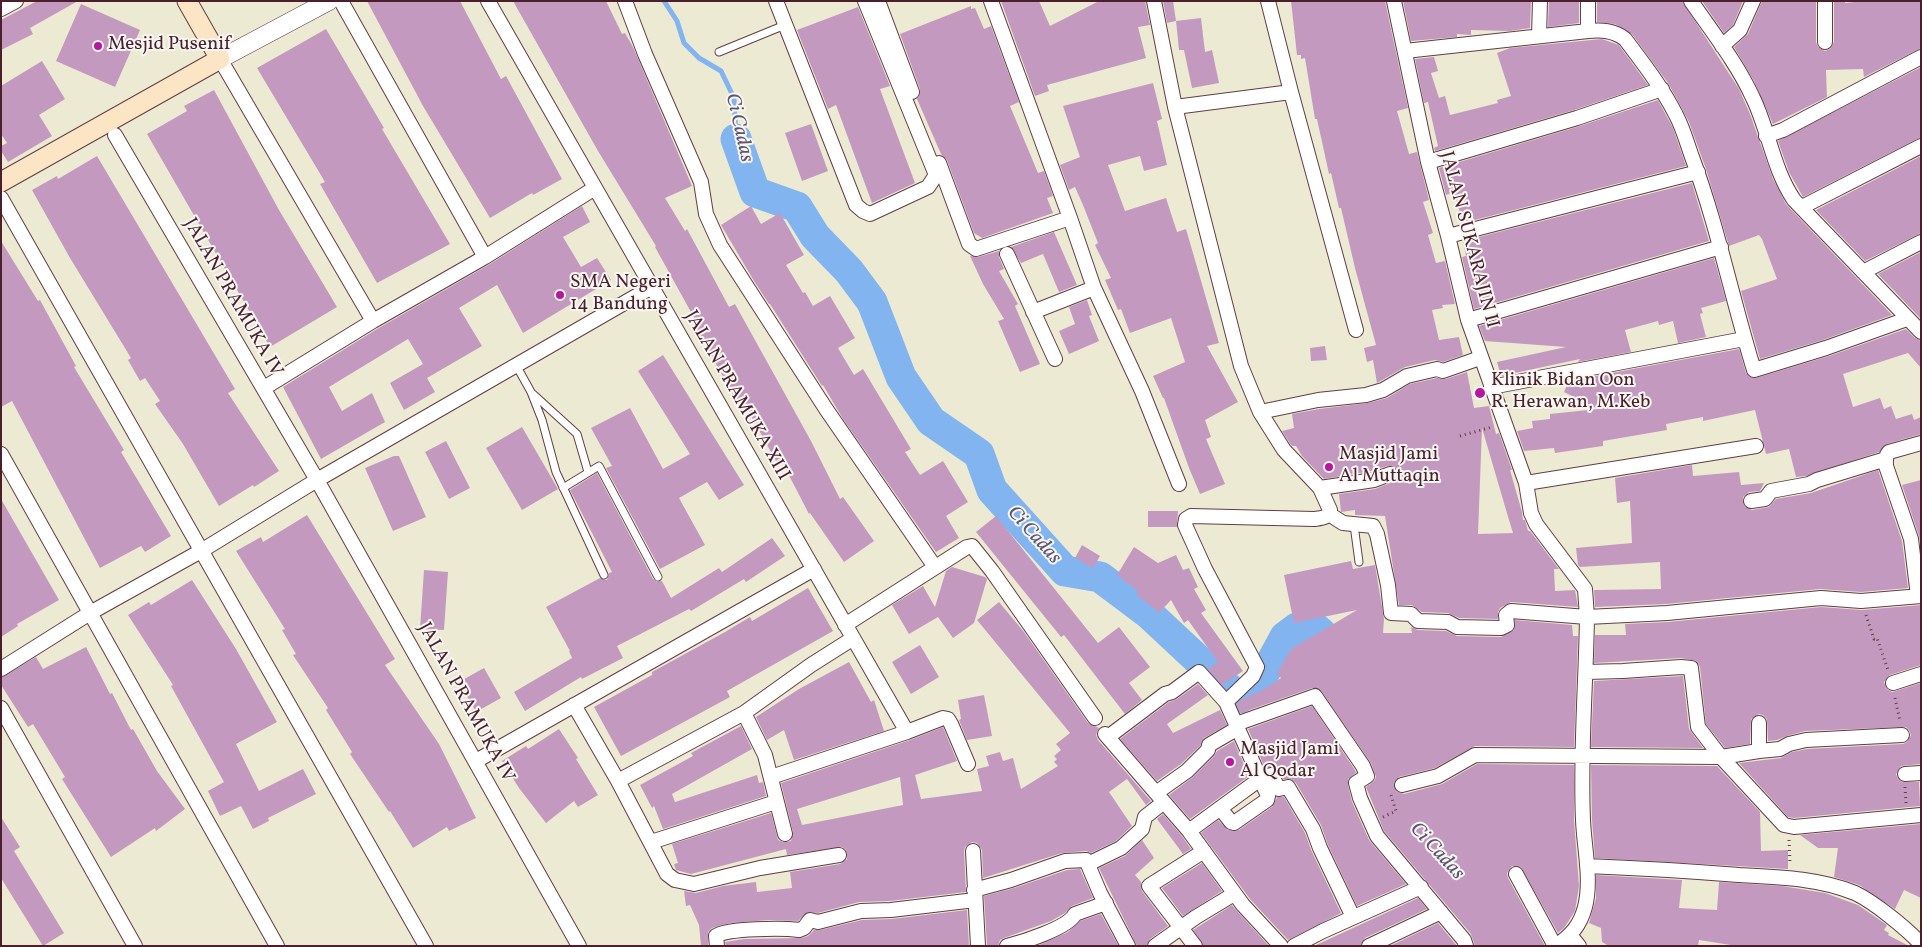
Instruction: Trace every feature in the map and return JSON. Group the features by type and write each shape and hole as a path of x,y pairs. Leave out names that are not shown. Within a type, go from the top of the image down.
{"main road":[{"path":"1,182 220,59 187,1"}],"street":[{"path":"1,9 16,1"},
{"path":"329,1 220,59 373,321"},
{"path":"341,1 485,257"},
{"name":"JALAN PRAMUKA XIII","path":"488,1 907,732"},
{"path":"625,1 645,54 701,182 706,214 720,245 826,409 935,567"},
{"path":"776,1 856,205 870,214 928,187 936,176 865,1"},
{"path":"878,1 969,244 976,249 1070,218"},
{"path":"991,1 1094,288 1142,391 1178,484"},
{"path":"1154,1 1175,107 1241,366 1260,412 1284,450 1320,488 1330,510 1329,514"},
{"path":"1268,1 1290,92 1356,330"},
{"name":"JALAN SUKARAJIN II","path":"1394,1 1428,162 1468,320 1480,358 1526,484 1536,524 1585,589 1587,617 1583,820 1587,866 1586,905 1575,941"},
{"path":"1539,36 1540,1"},
{"path":"1588,1 1588,31"},
{"path":"1691,1 1736,66 1754,99 1776,166 1794,200 1802,206 1921,332"},
{"path":"1722,46 1740,30 1753,1"},
{"path":"1825,1 1825,42"},
{"path":"1405,51 1588,31 1608,30 1625,39 1662,89 1677,116 1698,172 1721,247 1744,339 1754,370 1826,348 1907,319"},
{"path":"1766,136 1783,130 1921,57"},
{"path":"1428,162 1577,118 1662,89"},
{"path":"1175,107 1290,92"},
{"name":"JALAN PRAMUKA IV","path":"115,135 317,480 579,946"},
{"path":"1802,206 1921,146"},
{"path":"1448,236 1698,172"},
{"path":"264,388 373,321 485,257 595,188"},
{"path":"1,198 426,946"},
{"path":"1863,272 1921,242"},
{"path":"1468,320 1721,247"},
{"path":"1007,254 1054,359"},
{"path":"1,669 90,613 202,551 317,480 652,286"},
{"path":"1033,312 1094,288"},
{"path":"1491,387 1744,339"},
{"path":"1260,412 1318,400 1366,395 1383,390 1407,376 1437,369 1443,371 1480,358"},
{"path":"1329,514 1342,523 1373,526 1377,534 1388,585 1391,612 1411,614 1418,621 1448,622 1457,626 1501,628 1507,625 1506,614 1511,611 1587,617 1667,613 1821,598 1862,601 1919,596 1910,539 1886,466 1886,455 1889,452 1921,443"},
{"path":"1526,484 1756,446"},
{"path":"1,454 277,946"},
{"path":"1751,501 1765,500 1771,491 1809,484 1816,480 1886,460"},
{"path":"1320,488 1374,480 1390,474"},
{"path":"1232,697 1253,676 1257,667 1205,569 1185,525 1186,519 1191,516 1314,519 1329,514"},
{"path":"844,625 967,546 972,546 1094,718"},
{"path":"476,761 814,569"},
{"path":"618,781 744,713 811,665 852,639"},
{"path":"1586,672 1691,668 1698,727 1779,822 1789,827 1921,815"},
{"path":"1220,808 1231,822 1234,823 1267,800 1268,796 1237,726 1232,697 1199,672 1107,736 1189,831 1234,894 1281,946"},
{"path":"1893,683 1921,674"},
{"path":"1088,865 1121,848 1142,829 1145,817 1160,797 1208,750 1209,746 1237,726 1315,696 1365,771 1367,776 1356,783 1377,836 1464,940 1466,946"},
{"path":"574,705 618,781 667,874 675,880 694,884 760,868 838,855"},
{"path":"1,708 136,946"},
{"path":"744,713 765,755 785,834"},
{"path":"771,777 907,732 943,718 948,719 968,764"},
{"path":"1759,723 1759,751"},
{"path":"1396,787 1438,776 1476,755 1722,757 1780,749 1789,744 1806,740 1902,735"},
{"path":"1905,774 1921,773"},
{"path":"1189,831 1260,779 1271,775 1279,789 1288,787 1300,804 1353,917"},
{"path":"650,842 776,802"},
{"path":"974,851 974,895 978,946"},
{"path":"1195,946 1149,886 1204,851"},
{"path":"716,946 716,936 721,934 746,930 799,930 804,928 810,920 815,922 856,912 890,910 974,895 1065,861 1084,860 1087,861 1128,946"},
{"path":"1587,866 1790,879 1828,884 1856,893 1904,928 1921,944"},
{"path":"1516,874 1556,946 1575,941"},
{"path":"1294,946 1421,887"},
{"path":"1155,946 1196,917 1234,894"},
{"path":"1007,946 1049,931 1072,920 1074,915 1106,903"},
{"path":"1369,946 1440,912"}],"lane":[{"path":"719,52 785,25"},
{"path":"516,365 531,392 542,420 556,472 604,575"},
{"path":"531,392 577,434 588,472"},
{"path":"563,488 599,466 658,577"},
{"path":"1354,525 1359,562"}],"path":[{"path":"1460,436 1504,424"},
{"path":"1862,601 1874,639 1877,638 1893,683 1902,735"},
{"path":"1905,774 1906,816"},
{"path":"1371,822 1396,811 1390,793 1396,787"},
{"path":"1789,827 1790,879"}],"building":[{"path":"37,1 78,1 30,28 33,34 1,50 1,20"},
{"path":"367,1 460,1 501,79 506,76 562,179 533,195 532,193 490,218 423,106"},
{"path":"513,1 606,1 622,34 625,33 633,47 692,186 665,198 685,231 687,229 729,307 735,304 811,441 840,499 843,497 874,541 844,562 809,514 780,458 776,461 744,403 739,405 703,341 700,343 691,326 697,323 656,246 598,151"},
{"path":"1001,1 1039,1 1050,26 1099,1 1145,1 1150,25 1138,27 1146,58 1047,85 1049,91 1035,96"},
{"path":"1163,1 1173,1 1176,21 1167,23"},
{"path":"1291,1 1385,1 1408,108 1397,111 1409,154 1417,152 1429,200 1423,202 1433,233 1428,235 1436,263 1445,261 1455,304 1442,305 1443,308 1432,310 1439,340 1459,337 1463,355 1443,362 1435,360 1405,367 1377,383 1373,360 1367,362 1364,348 1376,345 1341,208 1339,208 1331,173 1329,174 1317,119 1315,119 1305,58 1301,59 1301,55 1297,55"},
{"path":"1403,1 1531,1 1530,28 1510,31 1471,30 1471,35 1457,34 1457,37 1411,41"},
{"path":"1549,1 1579,1 1579,23 1548,27"},
{"path":"1597,1 1682,1 1739,89 1773,179 1786,204 1892,315 1823,340 1760,359 1741,291 1777,279 1762,239 1759,235 1729,246 1706,169 1689,122 1678,101 1668,83 1632,34 1615,24 1597,22"},
{"path":"1702,1 1743,1 1733,25 1724,33"},
{"path":"1762,1 1816,1 1816,42 1818,47 1825,51 1830,49 1834,42 1834,1 1845,1 1845,3 1921,1 1921,48 1864,77 1863,69 1826,70 1827,97 1773,124 1754,81 1734,47 1748,34"},
{"name":"Mesjid Pusenif","path":"81,4 140,30 115,87 56,61"},
{"path":"971,6 971,9 975,8 984,29 991,26 1019,102 1010,106 1038,173 1044,171 1053,196 1047,198 1053,213 982,238 974,233 947,160 941,154 917,99 920,89 900,34"},
{"path":"858,7 890,86 880,89 915,183 872,203 836,105 828,109 797,30"},
{"path":"1201,18 1205,52 1212,50 1219,83 1192,88 1184,50 1179,50 1176,21"},
{"path":"326,29 450,244 377,283 320,184 325,182 257,68"},
{"path":"1602,39 1619,45 1648,85 1574,110 1435,151 1434,148 1438,146 1428,102 1424,103 1415,59 1434,57 1438,71 1431,73 1439,98 1445,96 1450,115 1498,103 1497,100 1511,96 1497,53 1510,48"},
{"path":"42,61 65,99 39,115 52,136 8,162 1,151 1,146 7,143 1,134 1,86"},
{"path":"1921,67 1921,137 1803,197 1789,172 1778,141"},
{"path":"1153,83 1162,119 1157,121 1167,165 1144,171 1140,156 1108,165 1125,211 1166,198 1177,232 1186,229 1219,343 1207,346 1238,402 1205,420 1211,437 1206,439 1225,484 1200,494 1164,398 1153,376 1185,362 1171,318 1130,333 1121,309 1118,310 1105,280 1111,278 1095,245 1098,243 1083,205 1075,187 1069,190 1060,165 1080,157 1063,106"},
{"path":"214,90 279,210 337,307 270,347 147,134 187,111 184,106"},
{"path":"1658,100 1673,128 1686,166 1463,223 1454,192 1446,195 1439,168 1580,126"},
{"path":"811,124 828,171 802,181 785,133"},
{"path":"97,156 235,389 228,393 279,471 219,506 183,444 155,404 160,401 145,378 140,381 128,360 131,358 70,258 32,190 57,176 58,179"},
{"path":"1921,156 1921,233 1865,261 1816,210"},
{"path":"1692,183 1709,241 1474,309 1462,257 1466,256 1463,241"},
{"path":"582,206 590,222 563,237 581,267 597,258 611,280 523,333 497,285 459,308 482,346 427,378 435,392 404,410 390,383 423,364 408,339 329,387 342,411 372,393 385,422 321,459 283,387 377,329 490,264"},
{"path":"751,206 761,224 780,213 804,255 786,265 813,306 830,296 855,338 838,348 854,375 863,369 911,449 905,452 920,475 943,461 968,502 946,516 959,538 936,552 843,419 823,385 754,281 721,225"},
{"path":"1054,232 1077,285 1059,292 1043,254 1021,263 1011,247"},
{"path":"1,241 38,301 40,300 76,366 74,367 124,450 121,452 171,536 145,552 141,546 100,568 12,401 1,407"},
{"path":"999,251 999,257 1004,269 999,271 1018,304 1015,306 1040,364 1020,372 998,321 1004,319 983,284 970,256 978,257"},
{"path":"1921,252 1921,319 1878,274"},
{"path":"1714,258 1726,301 1701,308 1703,313 1700,314 1706,337 1678,343 1673,321 1659,325 1658,321 1625,330 1631,352 1578,362 1580,359 1501,376 1497,362 1566,347 1485,341 1479,326"},
{"path":"1087,300 1092,315 1089,316 1099,341 1069,354 1059,331 1075,324 1069,307"},
{"path":"1906,329 1921,341 1921,368 1908,353 1843,374 1853,407 1880,398 1884,409 1891,406 1896,419 1912,414 1914,420 1921,417 1921,434 1887,444 1879,452 1806,476 1796,477 1789,449 1766,454 1755,410 1703,421 1703,417 1666,424 1667,430 1603,441 1603,446 1555,453 1554,448 1524,451 1517,431 1533,428 1532,421 1550,419 1550,414 1598,409 1564,392 1569,381 1739,349 1746,373 1752,378 1756,378 1829,356"},
{"path":"1325,346 1327,360 1311,361 1310,348"},
{"path":"663,355 744,485 719,500 707,482 679,498 705,545 660,569 606,468 612,466 591,428 630,408 663,469 690,454 638,371"},
{"path":"1467,372 1474,408 1489,406 1496,434 1499,433 1512,470 1510,470 1523,520 1525,520 1528,531 1530,531 1559,569 1554,569 1555,591 1575,590 1578,607 1511,602 1500,608 1498,619 1459,618 1448,613 1422,612 1412,605 1399,605 1385,516 1355,515 1355,510 1341,512 1339,494 1375,489 1393,482 1398,476 1398,470 1392,466 1387,466 1372,471 1324,479 1302,456 1296,446 1291,445 1282,431 1294,428 1292,414 1368,403 1387,398 1410,384 1437,378 1446,379","holes":["1482,428 1513,533 1478,534"]},
{"path":"522,427 558,489 522,510 486,448"},
{"path":"446,441 470,488 449,499 425,452"},
{"path":"394,456 399,456 426,517 393,531 365,468"},
{"path":"1692,465 1693,476 1739,472 1741,485 1764,483 1760,491 1749,492 1743,497 1744,506 1752,510 1769,507 1776,499 1811,493 1878,470 1902,541 1908,588 1861,592 1820,589 1666,604 1595,607 1594,590 1661,589 1660,562 1580,567 1578,565 1576,548 1632,543 1630,501 1617,503 1615,478"},
{"path":"597,473 653,579 657,582 662,581 671,598 719,568 722,572 772,538 785,556 746,582 744,579 691,611 689,609 617,646 623,658 582,679 581,677 525,711 514,692 572,658 546,607 600,578 607,580 609,573 612,572 570,490"},
{"path":"1921,480 1921,547 1902,485"},
{"path":"1,499 59,600 17,624 18,626 1,637"},
{"path":"1148,511 1178,511 1177,527 1148,527"},
{"path":"307,515 395,659 385,665 439,744 476,818 449,831 447,827 413,848 350,754 352,752 326,710 328,708 293,655 296,654 282,630 285,629 236,551 261,537 263,542"},
{"path":"996,516 1098,643 1119,627 1150,667 1129,683 1142,700 1125,714 1064,635 1061,637 976,532"},
{"path":"1082,545 1100,556 1093,568 1075,558"},
{"path":"1134,547 1158,563 1176,555 1183,570 1189,568 1198,587 1194,589 1206,610 1201,613 1243,671 1222,685 1208,669 1218,662 1188,620 1184,623 1171,600 1159,613 1136,594 1138,591 1117,575"},
{"path":"1351,561 1353,569 1375,565 1384,619 1383,633 1412,633 1411,627 1418,630 1446,631 1457,636 1501,637 1514,630 1515,620 1572,625 1573,636 1578,636 1574,747 1475,746 1435,768 1399,777 1394,783 1396,791 1404,794 1442,784 1477,764 1574,765 1574,820 1579,886 1575,911 1564,928 1558,933 1521,867 1512,866 1507,873 1545,946 1475,946 1471,934 1384,831 1366,787 1376,777 1371,763 1320,689 1312,688 1241,713 1236,704 1281,678 1277,673 1291,649 1357,610 1294,623 1284,575"},
{"path":"952,567 987,579 974,623 953,638 938,617 909,634 892,605 923,586 935,607 946,571"},
{"path":"424,570 448,572 444,630 420,629"},
{"path":"192,580 236,649 277,722 236,744 259,791 303,769 316,794 268,818 269,821 253,829 241,806 220,816 208,791 224,782 171,686 173,685 128,615 149,602 151,605"},
{"path":"808,588 833,631 727,691 730,697 621,756 594,707 750,617 752,621"},
{"path":"999,602 1024,632 1088,723 1099,728 1096,735 1098,740 1151,801 1146,805 1127,779 1109,792 1132,826 1116,841 1091,853 1086,851 1062,853 983,878 982,850 977,843 972,842 965,847 964,851 966,892 890,901 859,902 818,913 808,912 798,921 769,920 730,923 712,928 708,932 708,946 701,946 699,925 690,905 686,906 684,891 696,893 723,886 756,882 757,892 792,888 790,872 840,864 847,859 846,850 842,847 787,855 786,849 691,874 676,870 674,864 678,863 672,844 771,813 778,840 783,842 791,841 793,832 781,783 910,740 943,727 957,761 915,775 921,799 982,791 977,769 989,766 986,756 1000,752 1003,761 1013,758 1021,789 1058,766 1054,762 1057,759 1054,756 1061,750 1056,744 1070,733 977,620","holes":["900,777 903,805 802,825 797,809"]},
{"path":"1921,605 1921,665 1890,675 1884,682 1887,689 1892,692 1921,683 1921,764 1901,766 1896,774 1902,782 1919,782 1920,806 1788,817 1739,763 1781,758 1792,752 1807,749 1903,744 1907,742 1911,735 1906,727 1805,731 1768,741 1767,719 1759,714 1751,719 1750,744 1725,748 1706,724 1700,667 1696,661 1681,658 1594,663 1595,635 1626,635 1625,624 1668,622 1821,607 1862,610"},
{"path":"920,645 939,677 911,694 892,662"},
{"path":"86,647 131,730 133,729 157,771 185,809 156,831 155,828 111,857 62,779 65,777 33,724 28,727 1,685 1,678 36,657 43,669"},
{"path":"849,662 871,702 874,700 884,731 794,760 784,730 767,740 756,717 799,689"},
{"path":"484,668 501,698 476,712 459,682"},
{"path":"1683,676 1689,729 1703,748 1591,747 1594,681"},
{"path":"1198,684 1208,695 1167,724 1173,733 1220,710 1227,725 1204,738 1200,746 1181,764 1157,781 1120,739 1169,702 1177,699"},
{"path":"984,695 992,736 967,740 959,720 961,719 958,700"},
{"path":"1312,706 1355,770 1356,773 1348,779 1348,785 1352,802 1369,840 1406,884 1357,906 1328,845 1321,825 1296,783 1291,779 1283,779 1275,768 1265,768 1248,729"},
{"path":"741,726 752,749 672,794 675,802 757,775 759,783 763,782 766,796 663,829 654,806 652,808 640,785 693,756 691,753"},
{"path":"559,729 578,758 576,759 598,795 578,807 574,801 546,823 519,788 502,761 526,746 528,749"},
{"path":"1234,741 1249,776 1190,819 1169,795 1193,777 1217,751"},
{"path":"1591,765 1717,766 1760,812 1761,851 1788,850 1788,869 1595,858"},
{"path":"1277,797 1284,797 1305,833 1341,913 1288,940 1250,899 1201,833 1218,820 1228,830 1239,830 1272,807"},
{"path":"1163,814 1191,849 1183,854 1157,819"},
{"path":"1,817 20,847 14,851 64,933 43,946 1,878"},
{"path":"1921,824 1921,898 1904,890 1895,909 1859,885 1834,877 1838,848 1818,848 1800,835"},
{"path":"1142,840 1154,858 1135,875 1141,882 1142,891 1168,926 1150,939 1146,946 1137,946 1099,868 1125,856"},
{"path":"1202,863 1222,891 1183,916 1162,888"},
{"path":"1080,869 1093,898 1072,906 1065,913 1051,921 1000,940 998,946 987,946 984,896 1067,870"},
{"path":"1596,875 1682,880 1679,908 1717,910 1719,882 1782,886 1825,893 1858,905 1887,925 1884,930 1889,933 1888,935 1909,946 1737,946 1699,940 1698,946 1609,946 1602,942 1601,928 1589,923 1596,898"},
{"path":"1418,898 1427,909 1365,938 1360,946 1314,946"},
{"path":"1232,905 1269,946 1204,946 1193,930"},
{"path":"967,910 969,946 726,946 725,942 744,939 802,938 808,936 814,930 862,920 892,919"},
{"path":"1101,914 1118,945 1037,946 1068,932 1080,921"},
{"path":"1438,923 1457,946 1390,946"}],"waterway":[{"name":"Ci Cadas","path":"664,1 677,21 684,43 699,58 721,71 734,98 736,139"},
{"name":"Ci Cadas","path":"736,139 755,192 797,207 815,236 849,271 872,302 901,377 931,421 979,454 992,490 1065,571 1100,577 1148,613 1239,698 1254,688 1285,637 1297,628 1307,626 1315,628 1321,633 1343,667"}],"place":[{"name":"Mesjid Pusenif","path":"98,46"},
{"name":"SMA Negeri 14 Bandung","path":"560,295"},
{"name":"Klinik Bidan Oon R. Herawan, M.Keb","path":"1480,393"},
{"name":"Masjid Jami Al Muttaqin","path":"1329,467"},
{"name":"Masjid Jami Al Qodar","path":"1230,762"}]}
